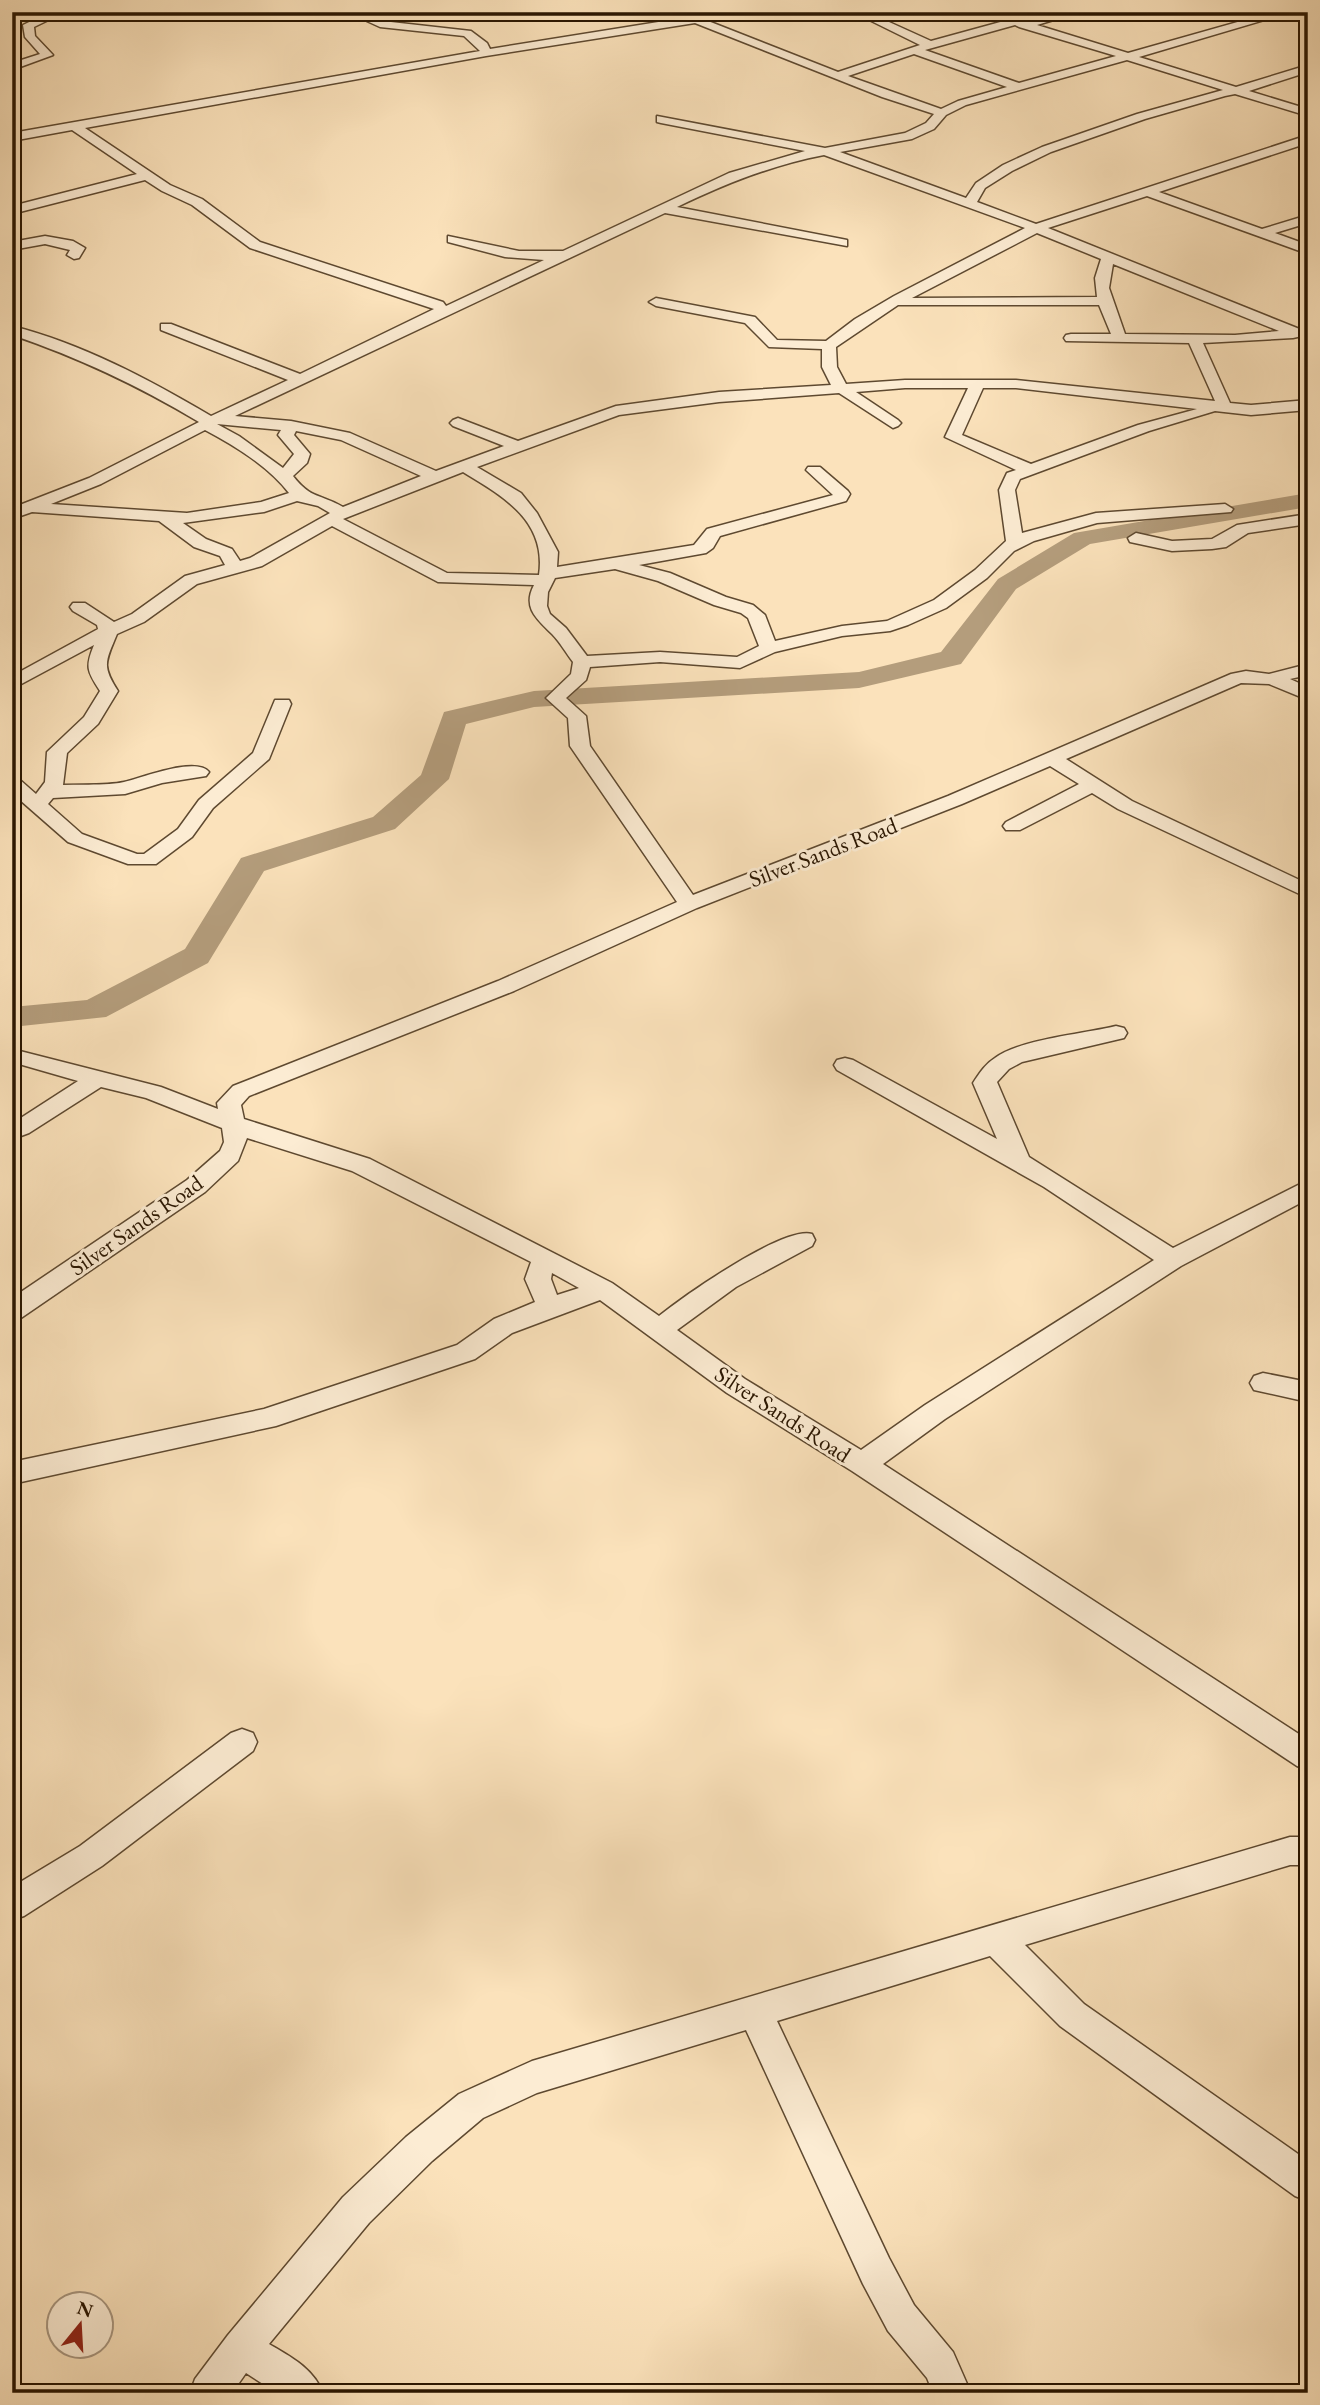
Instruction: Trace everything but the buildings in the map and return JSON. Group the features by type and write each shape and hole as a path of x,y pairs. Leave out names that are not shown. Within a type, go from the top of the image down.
{"street":[{"path":"12,66 48,53 24,31 28,25 60,12"},
{"path":"352,12 380,24 467,33 483,45 486,53"},
{"path":"12,136 486,53 743,12"},
{"path":"858,12 930,46"},
{"path":"985,12 1308,113"},
{"path":"840,75 930,46 1074,12"},
{"path":"19,511 95,481 210,422 532,271 566,252 757,167 908,136 930,126 942,113 962,103 1286,12"},
{"path":"698,20 913,105 942,113"},
{"path":"917,51 1019,87"},
{"path":"970,203 970,198 981,187 1024,158 1111,126 1308,68"},
{"path":"661,119 828,152 1036,228 1108,259 1303,332"},
{"path":"74,126 166,188 197,202 255,245 425,300 441,308 436,315"},
{"path":"656,302 750,320 759,325 769,342 774,344 829,345 860,322 896,301 1036,228 1308,139"},
{"path":"1279,148 1298,155"},
{"path":"12,210 148,175"},
{"path":"1148,192 1308,250"},
{"path":"661,208 842,243"},
{"path":"1262,233 1308,219"},
{"path":"12,246 37,240 58,239 78,248 74,255"},
{"path":"453,239 525,255 551,256 566,252"},
{"path":"1108,259 1100,277 1105,301 1119,337"},
{"path":"896,301 1105,301"},
{"path":"166,327 300,379"},
{"path":"12,330 103,364 148,385 210,422 284,476 299,495"},
{"path":"1071,338 1194,339 1303,332"},
{"path":"1015,542 1008,484 1013,476 1124,437 1133,430 1188,418 1218,408 1223,401 1218,386 1194,339"},
{"path":"829,345 828,359 839,388 893,423"},
{"path":"12,684 138,618 181,585 236,569 267,556 336,516 594,418 633,408 719,397 905,384 1016,384 1251,411 1308,405"},
{"path":"977,384 954,437 1028,469"},
{"path":"210,422 291,426 345,436 436,477"},
{"path":"458,423 517,446"},
{"path":"284,476 301,460 302,454 286,436 291,426"},
{"path":"465,466 515,496 531,516 550,552 548,577 539,592 538,606 542,616 560,632 582,662 580,676 555,698 577,716 580,746 678,891 690,904"},
{"path":"19,511 187,518 264,507 299,495 323,502 336,516 444,578 548,577 612,563 700,549 707,544 713,533 841,498 842,494 838,489 814,470"},
{"path":"582,662 660,657 740,663 769,648 842,631 890,626 902,621 940,604 981,575 1001,552 1015,542 1096,519 1226,509"},
{"path":"164,517 200,543 226,553 236,569"},
{"path":"1136,538 1186,547 1220,543 1243,529 1308,519"},
{"path":"612,563 664,577 747,609 756,615 769,648"},
{"path":"43,799 56,776 57,752 91,720 109,691 98,674 96,662 109,631 105,622 79,607"},
{"name":"Silver Sands Road","path":"12,1311 196,1185 230,1155 236,1142 229,1103 240,1091 506,986 690,904 1052,759 1131,722 1237,678 1263,678 1308,669"},
{"path":"1263,678 1291,685 1308,694"},
{"path":"12,783 43,799 75,838 135,860 149,860 185,833 206,804 262,755 282,704"},
{"path":"1052,759 1136,810 1308,892"},
{"path":"43,799 125,788 159,777 199,772"},
{"path":"1013,826 1093,785"},
{"path":"1018,1159 985,1083 991,1073 1004,1062 1021,1055 1116,1033"},
{"name":"Silver Sands Road","path":"15,1055 153,1092 231,1124 361,1165 603,1289 736,1386 862,1464 1308,1757"},
{"path":"845,1065 1018,1159 1107,1213 1172,1260"},
{"path":"20,1128 97,1079"},
{"path":"862,1464 935,1412 1172,1260 1308,1188"},
{"path":"659,1331 684,1309 743,1271 803,1240"},
{"path":"544,1260 538,1279 549,1306"},
{"path":"12,1473 266,1419 466,1352 503,1326 549,1306 603,1289"},
{"path":"1264,1382 1308,1392"},
{"path":"12,1905 90,1856 242,1742"},
{"path":"208,2393 241,2348 356,2210 419,2149 471,2106 532,2078 1290,1851 1308,1851"},
{"path":"996,1939 1072,2015 1308,2183"},
{"path":"755,2011 876,2272 901,2318 940,2365 952,2393"},
{"path":"241,2348 289,2378 304,2393"}],"waterway":[{"path":"12,1017 94,1010 197,956 252,865 384,823 434,779 454,718 534,699 859,680 951,658 1007,584 1083,538 1308,500"}]}
